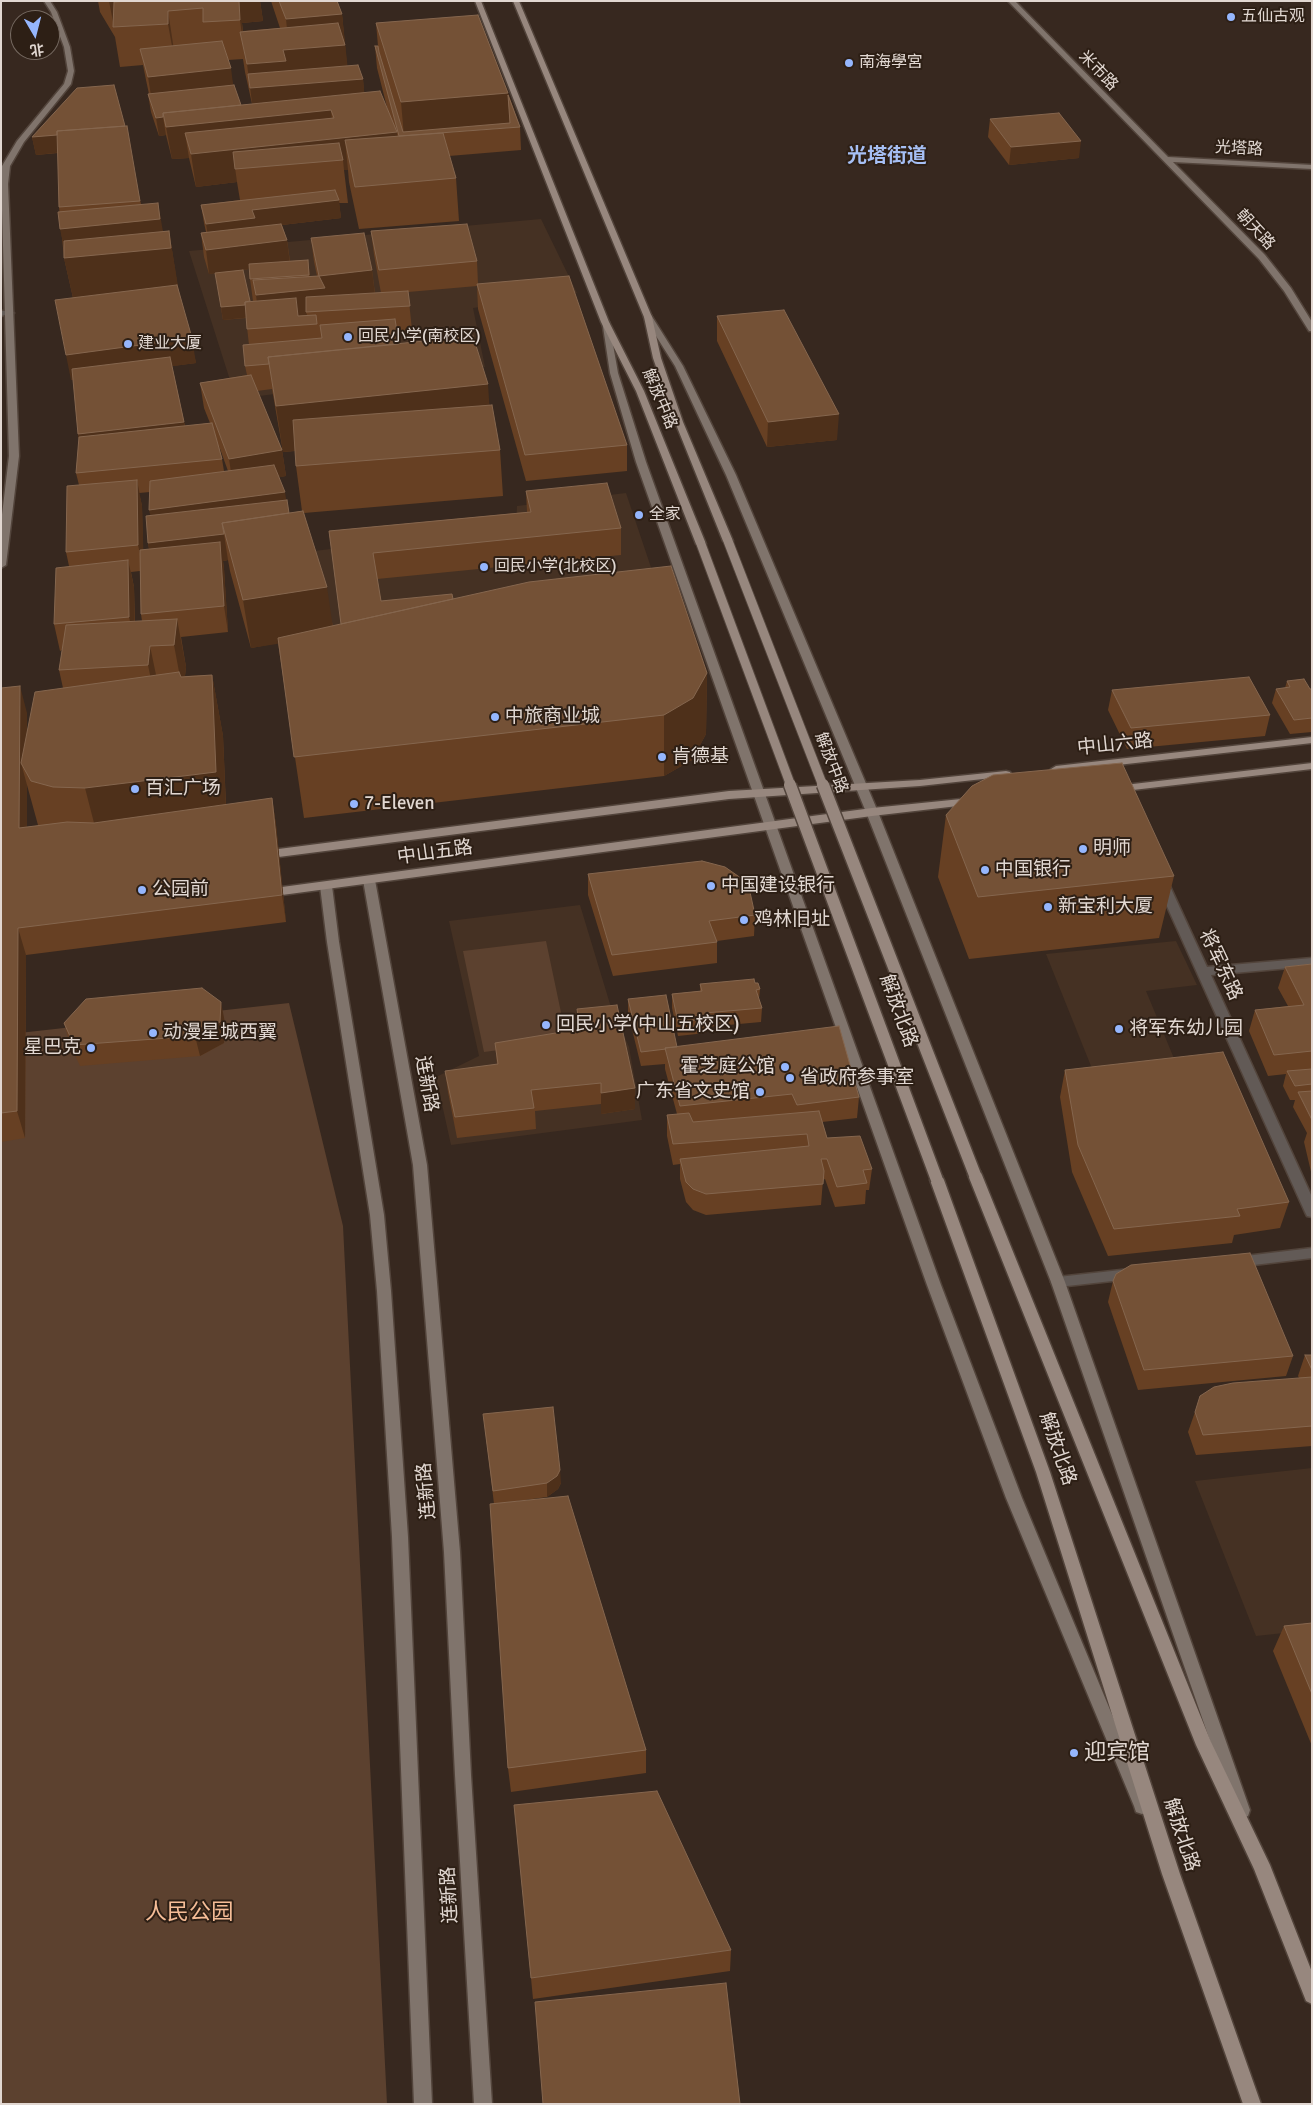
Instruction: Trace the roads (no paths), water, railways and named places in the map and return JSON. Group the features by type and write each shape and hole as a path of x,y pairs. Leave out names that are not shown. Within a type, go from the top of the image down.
{"main road":[{"path":"1,565 12,482 14,416 5,314 4,184 6,166 21,141 67,84 71,71 67,47 54,12 47,1"},
{"name":"解放中路","path":"478,1 605,322 644,399 701,544 802,814"},
{"name":"解放中路","path":"516,1 648,318 657,358 670,396 834,810"},
{"name":"米市路","path":"1011,1 1166,160"},
{"name":"光塔路","path":"1166,160 1312,167"},
{"name":"朝天路","path":"1166,160 1262,257 1288,290 1312,329"},
{"path":"648,318 679,366 731,476 872,812 1058,1282 1261,1865"},
{"path":"605,322 614,373 641,462 966,1373 1014,1498 1171,1874"},
{"name":"中山六路","path":"1047,770 1312,740"},
{"path":"1114,789 1312,766"},
{"path":"862,787 920,784 1017,773"},
{"name":"中山五路","path":"249,857 760,793 862,787"},
{"path":"872,812 981,802"},
{"name":"解放北路","path":"834,810 975,1175 1204,1745 1261,1865 1312,1995"},
{"name":"中山五路","path":"260,894 872,812"},
{"name":"解放北路","path":"802,814 1043,1472 1171,1874 1252,2104"},
{"name":"连新路","path":"369,880 420,1165 452,1552 463,1776 483,2104"},
{"name":"连新路","path":"326,886 333,942 377,1215 384,1291 400,1538 423,2104"}],"street":[{"path":"1,484 12,482"},
{"path":"1114,789 1125,803"},
{"name":"将军东路","path":"1158,874 1312,1212"},
{"path":"1203,972 1312,962"},
{"path":"1224,1263 1312,1253"},
{"path":"1058,1282 1145,1272"}],"place":[{"name":"五仙古观","path":"1231,17"},
{"name":"南海學宮","path":"849,63"},
{"name":"回民小学(南校区)","path":"348,337"},
{"name":"建业大厦","path":"128,344"},
{"name":"全家","path":"639,515"},
{"name":"回民小学(北校区)","path":"484,567"},
{"name":"中旅商业城","path":"495,717"},
{"name":"肯德基","path":"662,757"},
{"name":"百汇广场","path":"135,789"},
{"name":"7-Eleven","path":"354,804"},
{"name":"明师","path":"1083,849"},
{"name":"中国银行","path":"985,870"},
{"name":"中国建设银行","path":"711,886"},
{"name":"公园前","path":"142,890"},
{"name":"新宝利大厦","path":"1048,907"},
{"name":"鸡林旧址","path":"744,920"},
{"name":"回民小学(中山五校区)","path":"546,1025"},
{"name":"将军东幼儿园","path":"1119,1029"},
{"name":"动漫星城西翼","path":"153,1033"},
{"name":"星巴克","path":"91,1048"},
{"name":"霍芝庭公馆","path":"785,1067"},
{"name":"省政府参事室","path":"790,1078"},
{"name":"广东省文史馆","path":"760,1092"},
{"name":"迎宾馆","path":"1074,1753"}],"district":[{"name":"光塔街道","path":"887,157"}],"park label":[{"name":"人民公园","path":"189,1913"}]}
